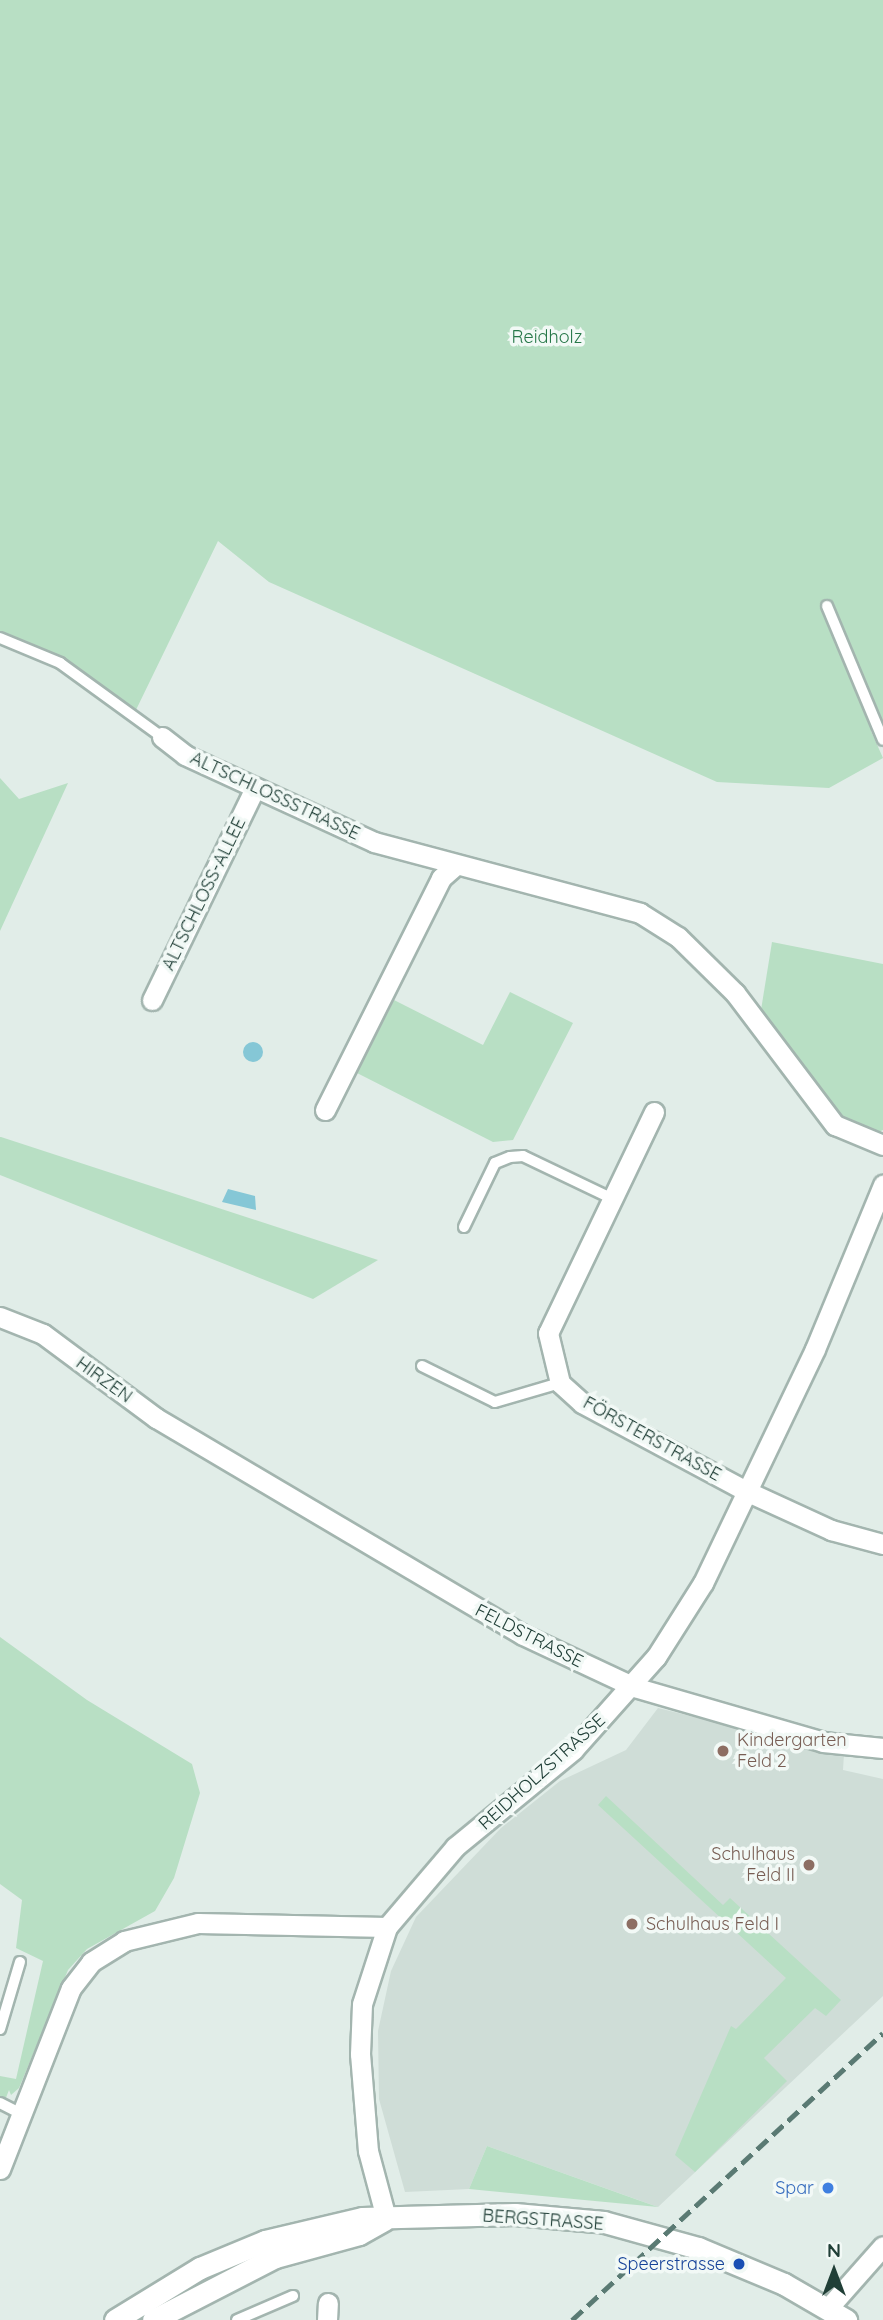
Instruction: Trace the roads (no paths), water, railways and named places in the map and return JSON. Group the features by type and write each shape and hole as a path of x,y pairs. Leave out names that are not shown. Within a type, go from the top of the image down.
{"main road":[{"name":"BERGSTRASSE","path":"115,2320 232,2253 328,2225 386,2218 514,2214 604,2222 698,2248 828,2307 846,2320"},
{"name":"BERGSTRASSE","path":"153,2320 275,2257 359,2234 386,2218"}],"street":[{"name":"ALTSCHLOSSSTRASSE","path":"162,737 255,788 374,842 640,914 678,937 735,993 835,1125 883,1145"},
{"name":"ALTSCHLOSS-ALLEE","path":"152,1000 255,788"},
{"path":"324,1110 441,878 456,865"},
{"path":"560,1383 548,1333 609,1197 654,1112"},
{"name":"REIDHOLZSTRASSE","path":"386,2218 368,2151 360,2054 362,2004 387,1927 455,1847 573,1750 634,1687 703,1583 851,1270 883,1185"},
{"name":"HIRZEN","path":"0,1317 43,1334 156,1418 208,1445"},
{"name":"FÖRSTERSTRASSE","path":"560,1383 582,1403 746,1490 831,1530 883,1544"},
{"name":"FELDSTRASSE","path":"208,1445 458,1599 634,1687 823,1742 883,1748"},
{"path":"0,2169 71,1988 91,1962 124,1941 198,1923 387,1927"},
{"path":"828,2307 883,2246"}],"lane":[{"path":"827,606 883,740"},
{"name":"ALTSCHLOSSSTRASSE","path":"0,638 60,663 162,737"},
{"path":"464,1227 495,1163 510,1157 523,1156 609,1197"},
{"path":"422,1366 495,1402 560,1383"},
{"path":"0,2029 20,1962"},
{"path":"0,2103 20,2113"},
{"path":"237,2320 293,2296"}],"water":[{"path":"253,1042 260,1045 263,1052 260,1059 253,1062 246,1059 243,1052 246,1045"},
{"path":"228,1189 255,1196 256,1210 222,1202"}],"railway":[{"path":"572,2320 883,2033"}],"place":[{"name":"Kindergarten Feld 2","path":"723,1751"},
{"name":"Schulhaus Feld II","path":"809,1865"},
{"name":"Schulhaus Feld I","path":"632,1924"},
{"name":"Spar","path":"828,2188"},
{"name":"Speerstrasse","path":"739,2264"}],"park label":[{"name":"Reidholz","path":"547,337"}]}
